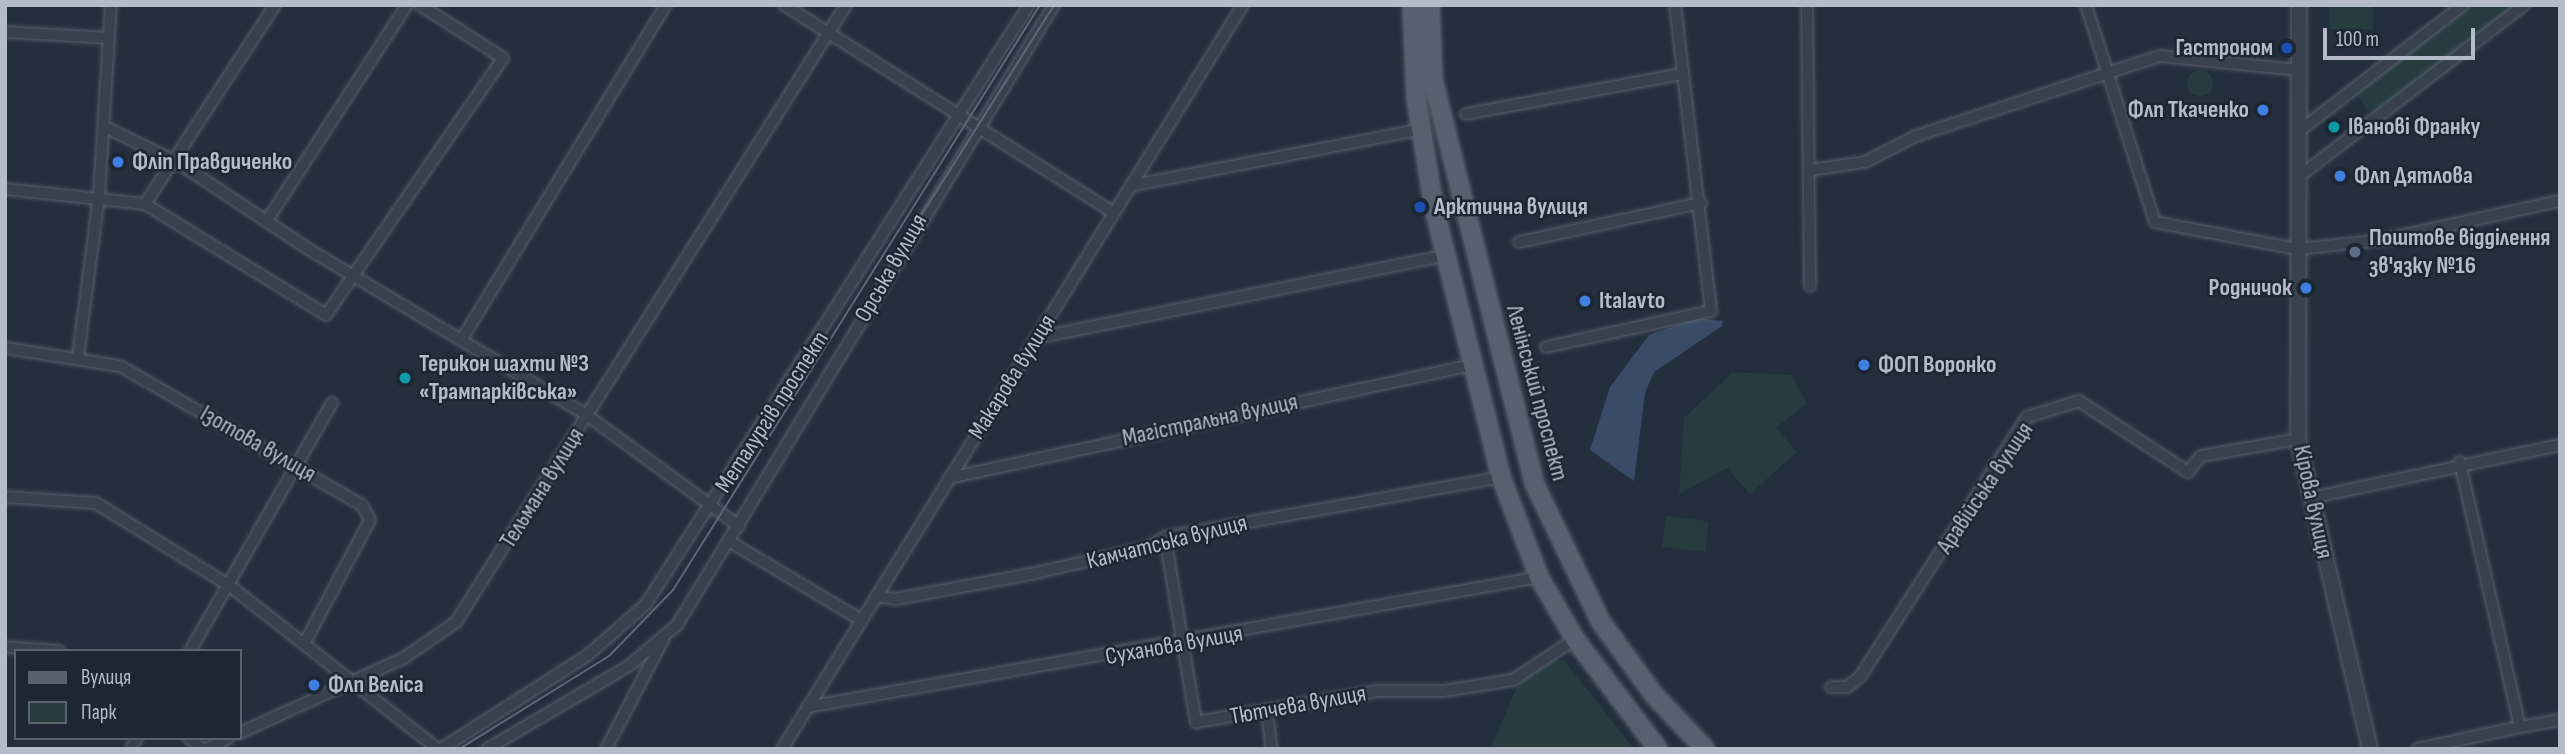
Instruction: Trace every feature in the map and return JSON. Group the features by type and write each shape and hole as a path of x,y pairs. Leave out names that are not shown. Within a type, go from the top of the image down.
{"main road":[{"path":"1412,5 1419,130 1446,256 1501,477 1539,577 1575,639 1658,749"},
{"name":"Ленінський проспект","path":"1430,5 1433,80 1505,383 1567,563 1639,675 1696,746"},
{"path":"1474,373 1487,397 1500,393 1505,383"},
{"path":"1485,416 1489,403 1511,405"}],"street":[{"path":"78,356 99,195 111,5"},
{"path":"145,204 177,162 275,5"},
{"path":"268,219 407,5"},
{"path":"5,189 99,195 145,204 326,316 357,278 503,58 420,5"},
{"path":"462,339 666,5"},
{"path":"784,5 830,30 979,129 1114,213"},
{"name":"Тельмана вулиця","path":"242,732 355,682 456,622 846,5"},
{"name":"Металургів проспект","path":"432,748 620,631 646,604 961,116 1029,5"},
{"name":"Орська вулиця","path":"606,749 664,639 732,543 739,526 1054,5"},
{"name":"Макарова вулиця","path":"782,749 1243,5"},
{"path":"1546,347 1711,311 1701,203 1675,5"},
{"path":"1807,5 1810,286"},
{"path":"2086,5 2155,222 2297,250 2382,240 2560,201"},
{"name":"Кірова вулиця","path":"2299,5 2298,439 2370,749"},
{"path":"2298,132 2463,5"},
{"path":"2297,178 2524,5"},
{"path":"5,32 109,38"},
{"path":"1810,170 1865,162 1916,136 2160,55 2298,70"},
{"path":"1466,114 1682,74"},
{"path":"105,127 177,162 357,278 588,416 714,502 739,526"},
{"path":"1130,186 1419,130"},
{"path":"1519,242 1701,203"},
{"path":"1036,338 1446,256"},
{"name":"Ізотова вулиця","path":"5,348 78,356 120,366 298,465 362,505 370,520 305,642"},
{"name":"Магістральна вулиця","path":"949,478 1474,373"},
{"name":"Аравійська вулиця","path":"1831,687 1847,687 1860,677 2027,417 2079,401 2188,472 2201,456 2298,439"},
{"path":"191,649 230,586 332,403"},
{"path":"2310,498 2460,462 2560,445"},
{"path":"2460,462 2520,727"},
{"name":"Камчатська вулиця","path":"876,596 896,599 1031,574 1149,547 1166,537 1501,477"},
{"path":"5,497 96,503 230,586 355,682 432,748"},
{"name":"Тютчева вулиця","path":"1166,537 1196,722 1377,691 1443,691 1513,680 1575,639"},
{"path":"732,543 861,620"},
{"name":"Суханова вулиця","path":"807,708 1183,645 1539,577"},
{"name":"Орська вулиця","path":"487,749 664,639"},
{"path":"5,647 32,649"},
{"path":"1268,711 1272,749"},
{"path":"2417,749 2560,720"},
{"path":"204,749 224,740"}],"green space":[{"path":"2329,5 2373,5 2373,29 2329,29"},
{"path":"2464,5 2524,5 2375,119 2353,90"},
{"path":"2200,70 2209,74 2213,83 2209,92 2200,96 2191,92 2187,83 2191,74"},
{"path":"1733,372 1791,375 1807,403 1776,428 1797,452 1750,494 1727,468 1679,494 1684,418"},
{"path":"1666,516 1709,521 1705,552 1662,547"},
{"path":"1553,658 1565,661 1634,749 1490,749 1518,684"}],"water":[{"path":"1697,318 1723,321 1722,326 1654,372 1645,393 1634,481 1590,450 1610,387 1649,335"}],"tram line":[{"path":"459,749 609,656 673,590 1040,5"},
{"path":"886,271 1054,5"}],"place":[{"name":"Гастроном","path":"2287,48"},
{"name":"Флп Ткаченко","path":"2263,110"},
{"name":"Іванові Франку","path":"2334,127"},
{"name":"Фліп Правдиченко","path":"118,162"},
{"name":"Флп Дятлова","path":"2340,176"},
{"name":"Арктична вулиця","path":"1420,207"},
{"name":"Поштове відділення зв'язку №16","path":"2355,252"},
{"name":"Родничок","path":"2306,288"},
{"name":"Italavto","path":"1585,301"},
{"name":"ФОП Воронко","path":"1864,365"},
{"name":"Терикон шахти №3 «Трампарківська»","path":"405,378"},
{"name":"Флп Веліса","path":"314,685"}]}
